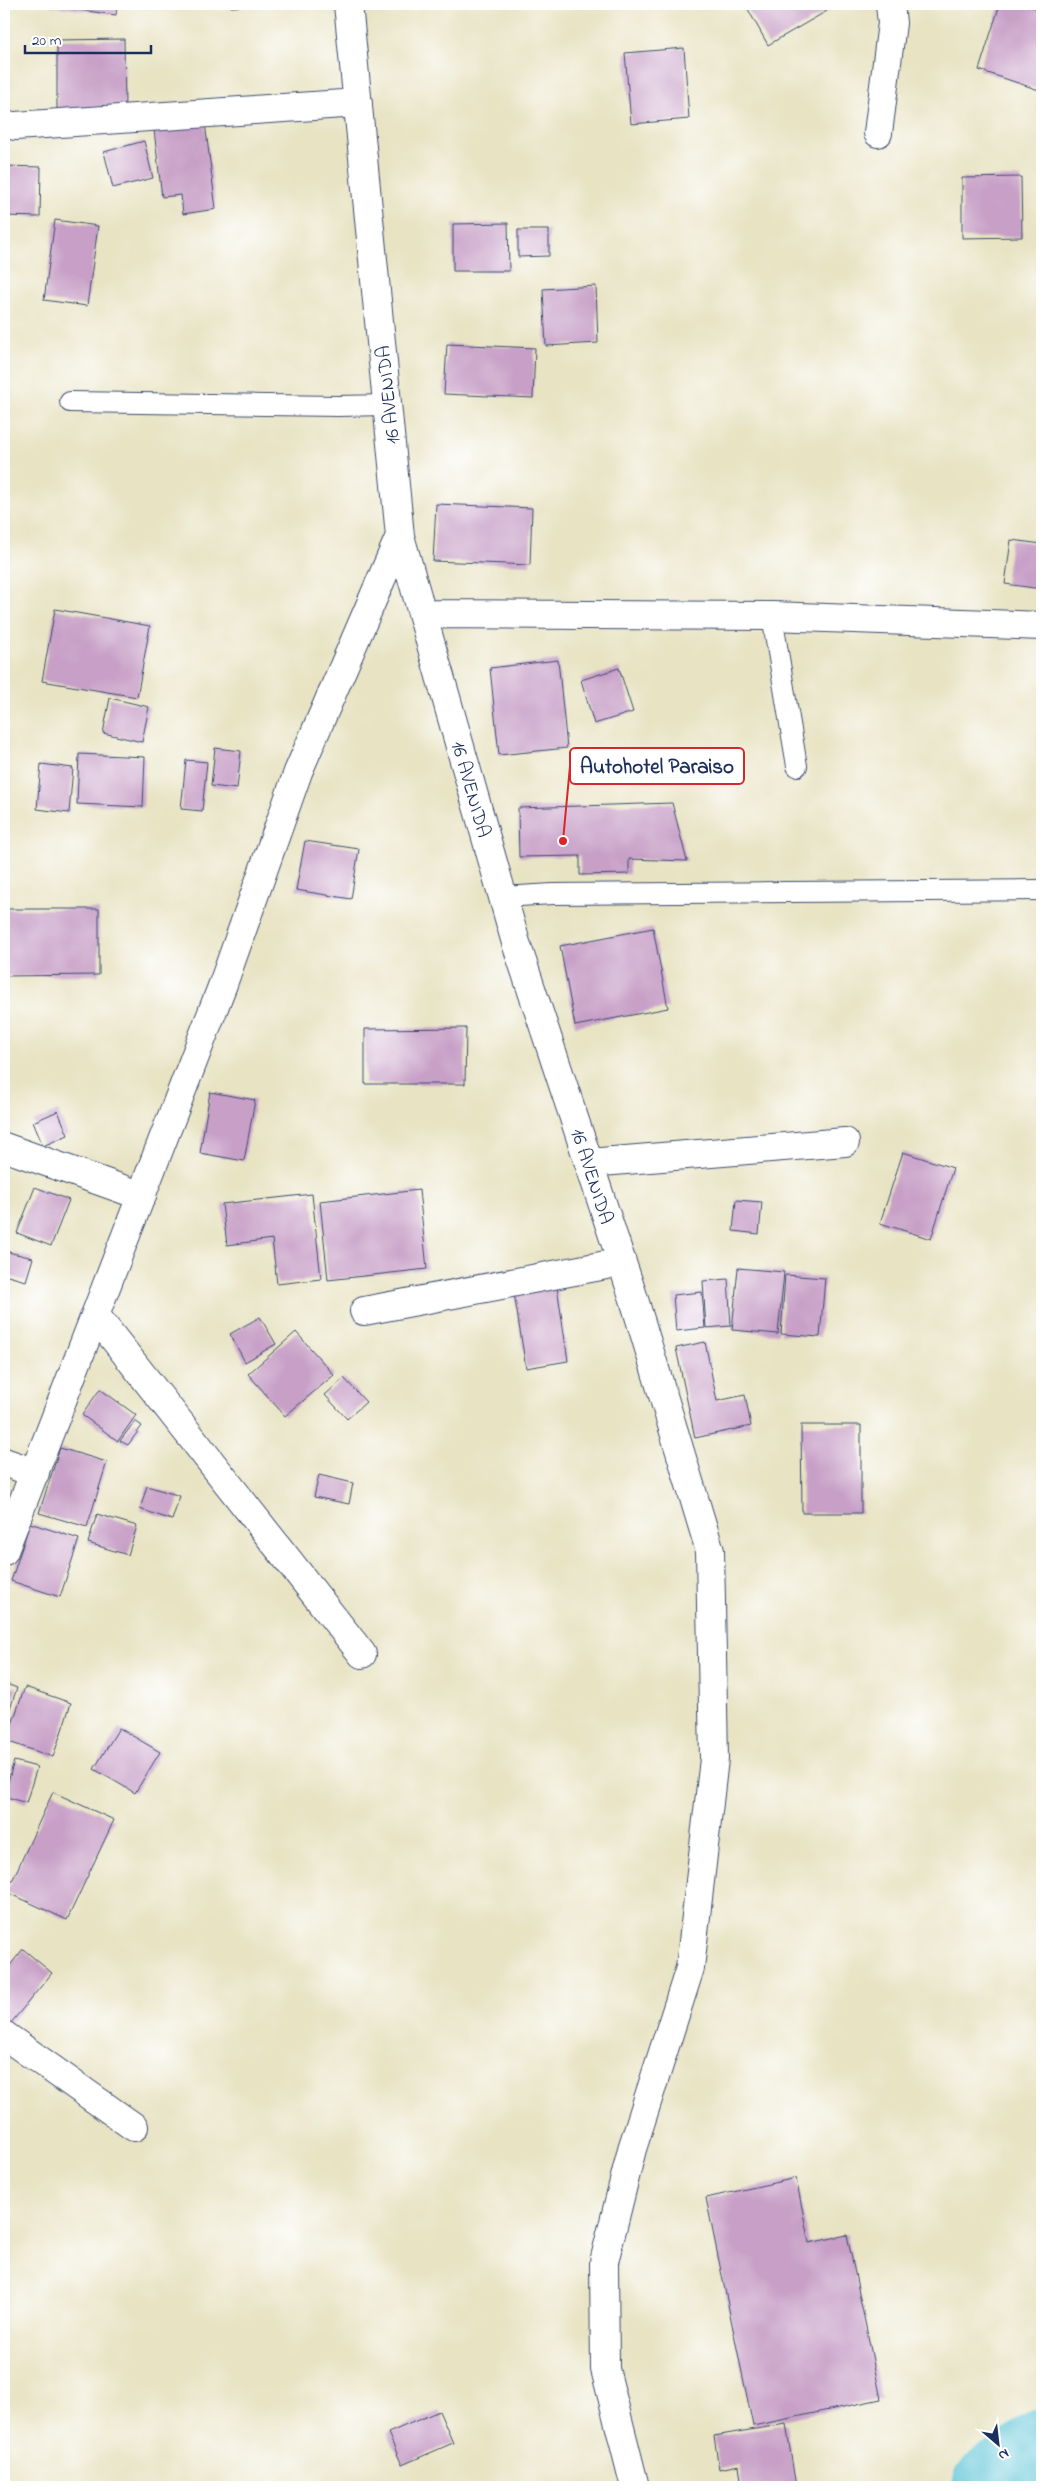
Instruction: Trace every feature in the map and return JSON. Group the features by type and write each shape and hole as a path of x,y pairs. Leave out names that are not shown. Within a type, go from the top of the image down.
{"street":[{"name":"16 AVENIDA","path":"348,4 400,536 502,897 622,1262 710,1551 714,1759 690,1968 632,2149 604,2262 605,2369 635,2487"},
{"path":"878,133 892,22 890,4"},
{"path":"15,126 358,103"},
{"path":"4,1551 36,1473 223,984 298,772 400,536"},
{"path":"422,614 772,616 1042,626"},
{"path":"589,1163 845,1142"},
{"path":"4,1147 142,1196"},
{"path":"364,1311 622,1262"},
{"path":"96,1316 362,1654"},
{"path":"4,1462 36,1473"},
{"path":"4,2035 134,2127"}],"lane":[{"path":"70,402 388,405"},
{"path":"772,616 797,766"},
{"path":"502,897 553,894 1042,890"}],"building":[{"path":"51,4 117,4 116,15 51,6"},
{"path":"231,4 264,4 264,5 231,7"},
{"path":"745,4 830,4 832,8 768,45"},
{"path":"1000,4 1022,4 1042,10 1042,91 979,70"},
{"path":"124,39 125,110 57,111 57,40"},
{"path":"684,48 689,119 631,124 625,53"},
{"path":"205,123 216,209 183,214 181,195 162,197 154,130"},
{"path":"144,141 153,178 113,188 104,152"},
{"path":"4,166 41,167 40,217 4,216"},
{"path":"1021,177 1022,237 962,238 962,178"},
{"path":"55,220 98,226 87,306 44,300"},
{"path":"508,223 509,271 453,271 453,224"},
{"path":"518,230 549,230 549,256 518,257"},
{"path":"596,286 598,343 546,346 543,289"},
{"path":"447,344 535,348 533,398 444,394"},
{"path":"436,504 532,508 530,565 433,561"},
{"path":"1011,540 1042,544 1042,589 1005,584"},
{"path":"55,609 150,626 137,697 42,681"},
{"path":"558,660 567,748 499,755 490,668"},
{"path":"619,668 633,712 594,724 581,680"},
{"path":"110,698 149,707 142,742 103,733"},
{"path":"215,748 241,751 237,789 211,786"},
{"path":"79,754 145,757 143,807 77,804"},
{"path":"186,760 207,762 202,811 181,809"},
{"path":"41,764 73,768 69,813 37,809"},
{"path":"672,803 687,861 629,859 629,874 580,875 580,856 519,857 518,808"},
{"path":"305,841 359,849 351,899 296,890"},
{"path":"4,909 99,909 99,975 4,976"},
{"path":"653,928 668,1008 575,1026 560,946"},
{"path":"466,1028 465,1084 365,1084 365,1029"},
{"path":"210,1092 255,1100 244,1161 200,1153"},
{"path":"58,1111 68,1135 43,1146 33,1122"},
{"path":"903,1152 953,1168 931,1239 880,1223"},
{"path":"35,1187 69,1200 51,1246 17,1233"},
{"path":"419,1190 427,1269 328,1280 320,1201"},
{"path":"312,1194 321,1279 277,1284 272,1239 227,1245 222,1204"},
{"path":"736,1200 762,1202 759,1234 733,1231"},
{"path":"4,1251 33,1258 26,1281 4,1275"},
{"path":"738,1268 784,1272 778,1334 732,1330"},
{"path":"785,1275 825,1278 820,1337 781,1334"},
{"path":"728,1279 731,1326 706,1328 703,1281"},
{"path":"556,1280 568,1361 526,1368 513,1287"},
{"path":"702,1292 705,1328 676,1331 673,1295"},
{"path":"260,1317 276,1344 245,1362 230,1334"},
{"path":"296,1332 334,1375 285,1416 248,1374"},
{"path":"705,1342 717,1401 745,1395 751,1426 695,1438 676,1348"},
{"path":"344,1378 366,1402 347,1419 325,1395"},
{"path":"100,1389 136,1415 118,1441 82,1415"},
{"path":"135,1421 142,1426 128,1445 120,1441"},
{"path":"801,1425 861,1425 861,1513 802,1513"},
{"path":"60,1448 107,1462 87,1527 39,1513"},
{"path":"319,1475 353,1483 349,1504 314,1497"},
{"path":"147,1486 180,1496 172,1520 140,1509"},
{"path":"97,1514 137,1526 128,1555 88,1543"},
{"path":"30,1523 79,1539 60,1597 11,1581"},
{"path":"4,1683 17,1688 4,1726"},
{"path":"25,1687 71,1703 53,1757 6,1741"},
{"path":"119,1728 160,1752 135,1793 94,1769"},
{"path":"14,1761 37,1767 26,1803 4,1796"},
{"path":"53,1792 114,1820 67,1920 7,1892"},
{"path":"23,1949 52,1973 6,2029 4,2027 4,1973"},
{"path":"796,2178 809,2243 847,2235 881,2399 753,2426 706,2198"},
{"path":"439,2411 453,2443 402,2465 388,2433"},
{"path":"786,2424 796,2487 742,2487 739,2465 719,2469 714,2436"}],"waterway":[{"path":"989,2487 1042,2448"}],"place":[{"name":"Autohotel Paraiso","path":"563,841"}]}
